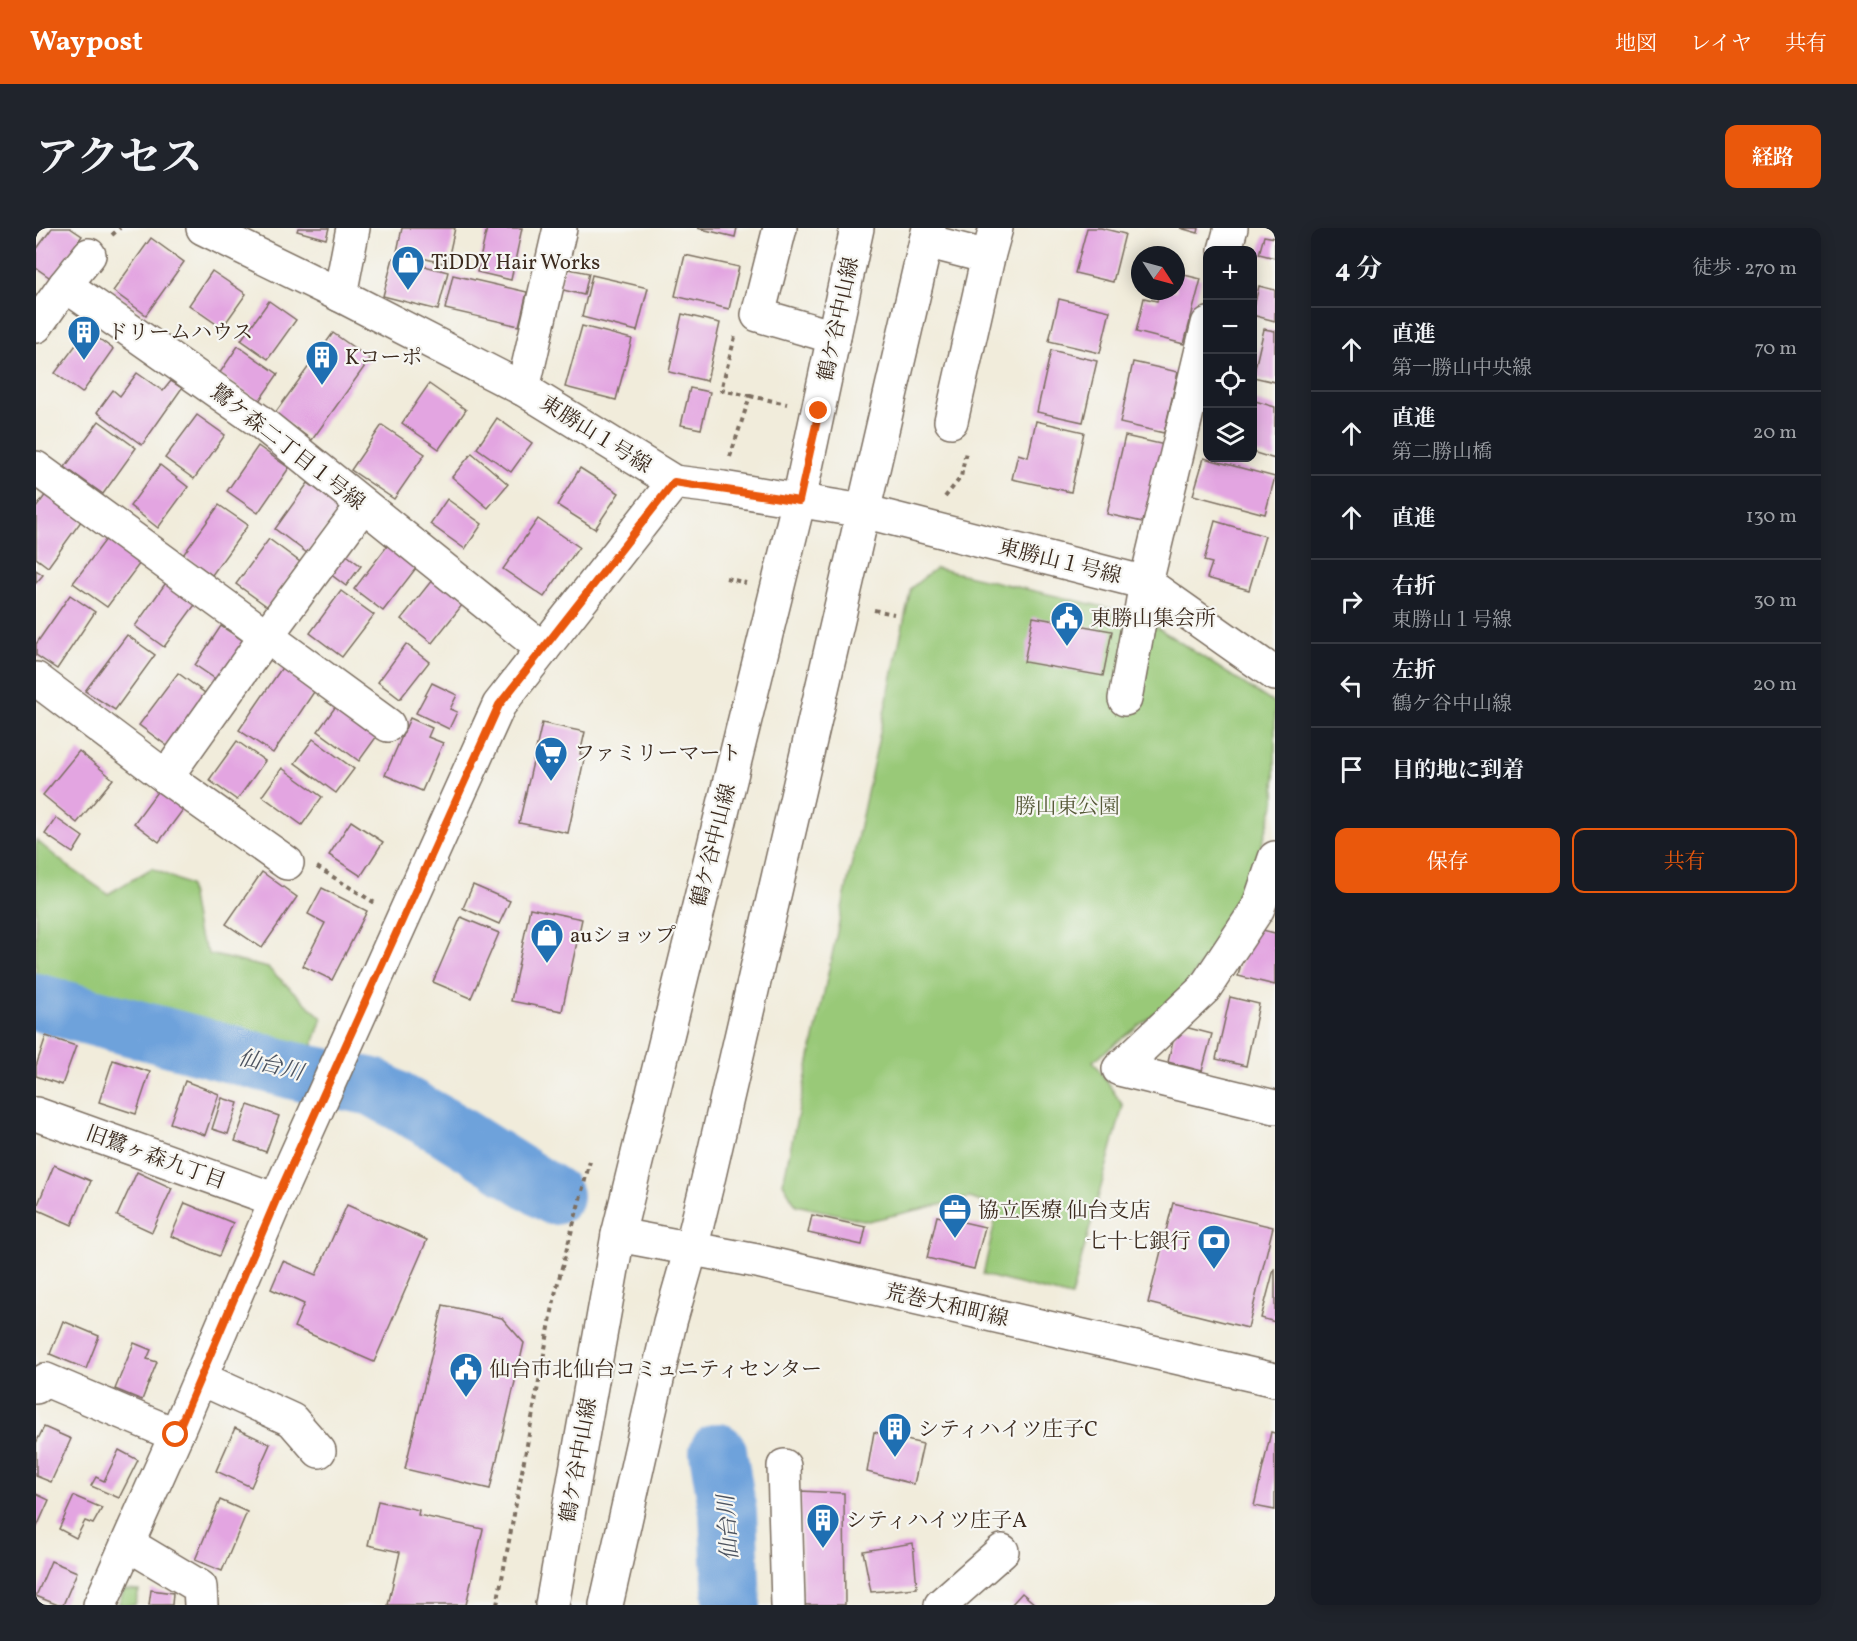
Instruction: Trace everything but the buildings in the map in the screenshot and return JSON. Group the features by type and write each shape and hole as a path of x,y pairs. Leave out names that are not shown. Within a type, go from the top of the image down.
{"street":[{"name":"東勝山１号線","path":"203,228 524,389 674,482 863,511 1146,583 1275,674"},
{"path":"340,295 353,228"},
{"path":"524,389 560,228"},
{"path":"780,228 758,315 834,337"},
{"name":"鶴ケ谷中山線","path":"552,1605 618,1235 799,501 857,228"},
{"path":"1226,246 1231,228"},
{"path":"606,1605 670,1322 691,1249 927,234 992,243 951,421"},
{"path":"36,326 89,255"},
{"name":"鷺ケ森二丁目１号線","path":"65,285 258,420 543,649"},
{"path":"1125,699 1146,583 1203,345"},
{"path":"36,468 388,725"},
{"path":"100,1605 176,1435 276,1200 499,705 674,482"},
{"path":"166,777 363,505"},
{"path":"36,679 166,777 287,863"},
{"path":"1275,858 1267,910 1204,989 1119,1069 1275,1107"},
{"name":"旧鷺ヶ森九丁目","path":"36,1114 276,1200"},
{"name":"荒巻大和町線","path":"618,1235 758,1261 1275,1380"},
{"path":"200,1378 292,1420 319,1451"},
{"path":"36,1387 46,1380 176,1435"},
{"path":"784,1466 788,1605"},
{"path":"128,1544 200,1587 201,1605"},
{"path":"941,1605 1002,1551"}],"path":[{"path":"736,332 721,390 788,404"},
{"path":"730,458 750,396"},
{"path":"726,578 747,583"},
{"path":"868,609 894,614"},
{"path":"287,863 314,866 402,920"},
{"path":"496,1605 556,1290 590,1161"}],"green space":[{"name":"勝山東公園","path":"936,568 1138,615 1275,704 1275,801 1245,901 1181,993 1093,1061 1123,1106 1071,1297 983,1275 998,1208 970,1198 868,1221 796,1205 783,1183 911,588"},
{"path":"36,840 65,864 108,894 152,868 189,885 197,931 209,954 268,968 322,1018 305,1068 121,1017 36,985"},
{"path":"124,1590 139,1591 135,1605 118,1605"}],"waterway":[{"name":"仙台川","path":"36,1002 295,1071 373,1087 448,1129 554,1196"},
{"name":"仙台川","path":"718,1452 728,1512 732,1605"}],"place":[{"name":"TiDDY Hair Works","path":"408,291"},
{"name":"ドリームハウス","path":"84,361"},
{"name":"Kコーポ","path":"322,386"},
{"name":"東勝山集会所","path":"1067,647"},
{"name":"ファミリーマート","path":"551,782"},
{"name":"auショップ","path":"547,964"},
{"name":"協立医療 仙台支店","path":"955,1239"},
{"name":"七十七銀行","path":"1214,1270"},
{"name":"仙台市北仙台コミュニティセンター","path":"466,1398"},
{"name":"シティハイツ庄子C","path":"895,1458"},
{"name":"シティハイツ庄子A","path":"823,1549"}],"route":[{"path":"176,1435 276,1200 499,705 674,482 799,501 819,411"}]}
